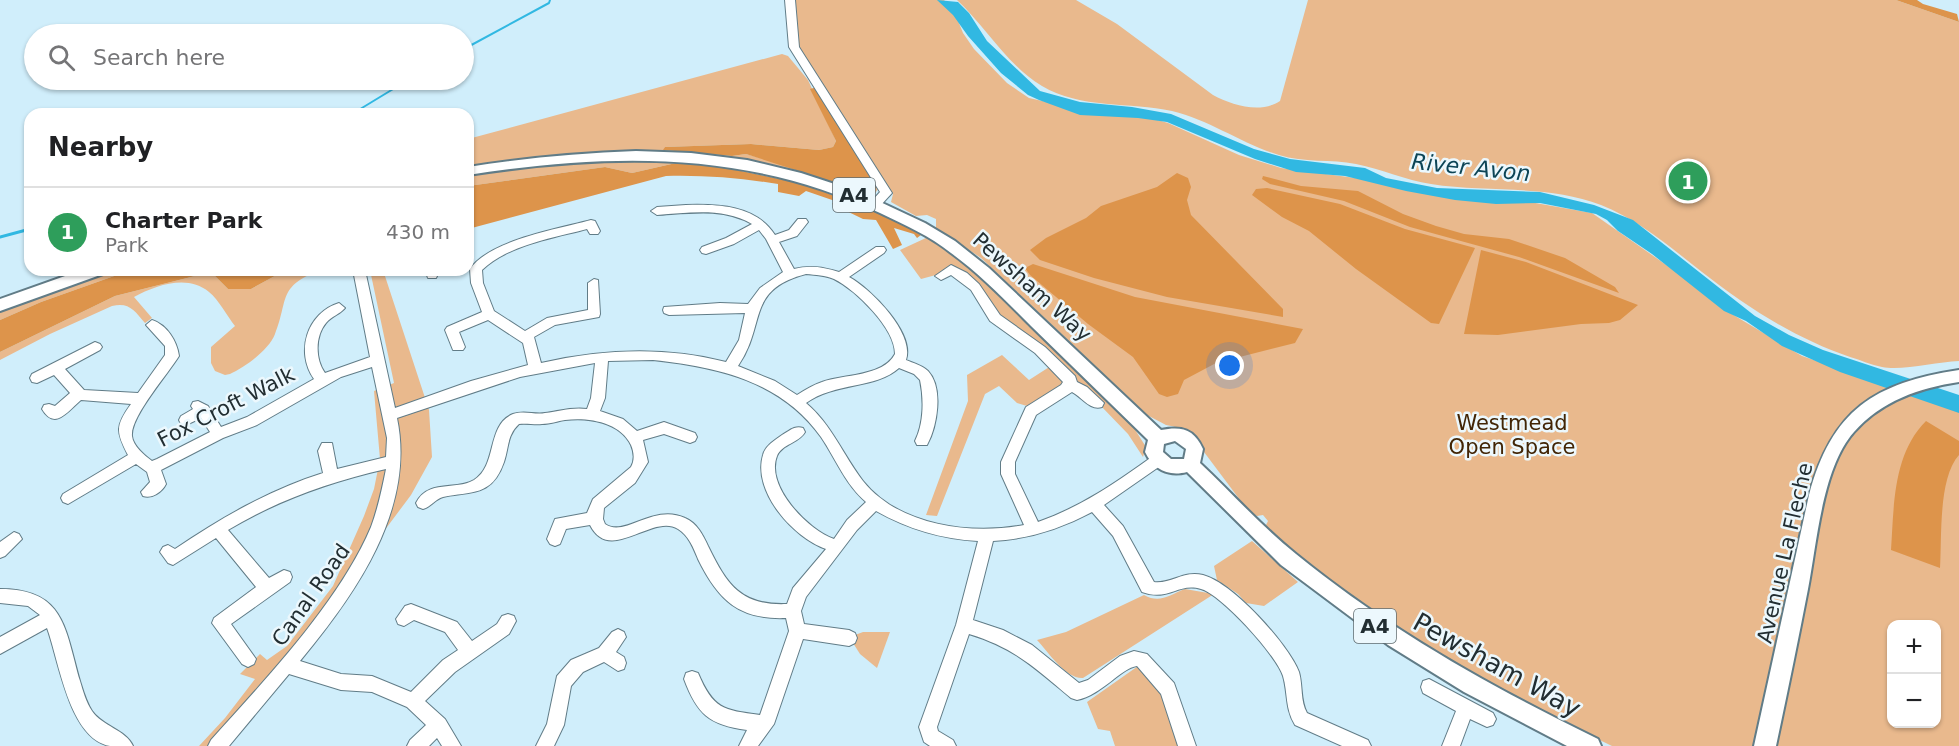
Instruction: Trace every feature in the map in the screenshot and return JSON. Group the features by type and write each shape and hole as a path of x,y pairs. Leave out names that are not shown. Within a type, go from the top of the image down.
{"main road":[{"name":"Pewsham Way","path":"474,170 555,157 622,153 682,156 739,162 806,178 876,203 962,253 1006,292 1158,438"},
{"path":"0,305 81,276"},
{"name":"Avenue La Fleche","path":"1765,746 1818,500 1830,457 1852,422 1878,401 1921,384 1959,376"},
{"path":"1176,434 1188,439 1195,449 1190,464 1177,468 1158,460 1153,449 1158,438 1176,434"},
{"name":"Pewsham Way","path":"1190,464 1286,557 1334,597 1451,675 1590,746"}],"street":[{"path":"790,0 794,47 885,193 876,203"},
{"path":"657,211 670,213 728,210 746,216 759,225 772,240 791,274"},
{"path":"772,240 795,232 802,222"},
{"path":"713,249 759,225"},
{"path":"474,265 500,252 593,226"},
{"path":"842,276 880,250"},
{"path":"942,276 951,270 963,276 975,287 995,318 1040,350 1067,377 1070,385 1097,403"},
{"path":"474,271 489,314 500,323 526,336 532,344 535,367"},
{"path":"729,368 744,344 751,309 761,294 771,285 791,274 815,271 842,276 867,295 892,328 902,347 897,362 882,373 819,387 798,402"},
{"name":"Canal Road","path":"217,746 286,665 341,595 363,560 383,515 395,461 391,415 360,276"},
{"path":"526,336 552,321 594,316 594,283"},
{"path":"669,310 696,311 732,307 751,309"},
{"path":"322,380 312,366 310,346 315,333 332,308"},
{"path":"458,347 451,328 489,314"},
{"name":"Fox Croft Walk","path":"152,330 171,344 173,352 165,368 129,417 125,430 126,441 136,457 147,466 154,467 218,434 266,415 322,380 360,363 377,360"},
{"path":"37,378 95,347"},
{"path":"592,415 598,398 602,358"},
{"path":"391,415 496,378 535,367 602,358 665,358 729,368 763,381 798,402 819,423 854,481 875,502 905,519 928,527 987,535 1034,530 1062,521 1158,460"},
{"path":"897,362 922,373 928,381 926,439"},
{"path":"56,368 80,394 102,398 142,399"},
{"path":"1034,530 1008,474 1008,462 1031,411 1070,385"},
{"path":"53,415 80,394"},
{"path":"186,420 201,408 218,434"},
{"path":"423,503 435,492 463,490 484,480 498,461 502,433 515,419 549,418 572,414 592,415 624,426 636,437 641,456 637,472 631,480 604,498 596,508 595,518 605,531 619,534 658,520 680,523 694,534 703,567 744,606 765,612 793,611"},
{"path":"636,437 664,428 682,438"},
{"path":"798,432 782,437 769,459 778,501 812,535 836,546"},
{"path":"322,452 331,476"},
{"path":"68,498 136,457"},
{"path":"168,558 284,494 331,476 395,461"},
{"path":"154,467 157,488"},
{"path":"748,746 754,735 765,724 779,688 797,631 793,611 803,586 823,566 852,525 875,502"},
{"path":"1093,503 1118,531 1148,586 1161,590 1190,580 1224,592 1288,667 1294,681 1296,709 1300,719 1362,746"},
{"path":"555,539 560,524 595,518"},
{"path":"218,529 267,588"},
{"path":"947,746 930,736 928,727 964,625 987,535"},
{"path":"0,551 14,539"},
{"path":"240,656 214,627 284,577"},
{"path":"0,596 30,598 46,609 51,617 76,697 85,717 97,729 124,746"},
{"path":"404,619 411,611 452,627 469,651"},
{"path":"0,646 51,617"},
{"path":"964,625 997,635 1026,650 1077,692 1090,689 1129,660 1137,657 1141,659 1168,689 1187,746"},
{"path":"413,701 449,666 508,628"},
{"path":"797,631 840,640"},
{"path":"545,746 555,725 563,682 577,666 611,658 618,637"},
{"path":"286,665 341,682 372,684 413,701 439,725 452,746"},
{"path":"1430,687 1487,718"},
{"path":"691,690 709,711 725,718 765,724"},
{"path":"1451,746 1466,707"},
{"path":"416,746 439,725"}],"green space":[{"name":"Westmead Open Space","path":"795,0 944,0 954,11 963,33 974,49 1007,83 1029,98 1078,109 1151,118 1168,123 1239,155 1281,168 1519,200 1592,213 1682,276 1720,307 1802,356 1959,409 1959,746 1612,746 1457,671 1306,567 1269,531 1266,525 1268,521 1263,515 1257,516 1249,512 1195,440 1181,428 1166,425 1147,415 981,258 936,228 936,219 927,215 916,216 891,202 893,194 797,46"},
{"path":"957,0 1076,0 1117,24 1213,95 1246,107 1264,107 1280,101 1308,0 1896,0 1959,22 1959,361 1909,367 1882,367 1810,341 1755,310 1628,218 1580,198 1538,192 1452,187 1412,180 1356,164 1288,157 1252,145 1200,120 1172,111 1089,102 1057,93 1042,86 1018,68"},
{"path":"782,54 788,56 808,80 836,141 833,147 819,150 751,144 665,147 664,150 732,156 746,154 803,170 879,187 873,197 795,171 714,157 673,154 591,153 550,156 474,167 474,137"},
{"path":"689,160 632,173 605,167 474,185 474,173 556,161"},
{"path":"928,237 984,279 1061,352 1134,428 1146,447 1143,457 1128,434 1073,377 1027,406 1017,403 999,386 985,394 937,516 926,515 968,401 967,375 1002,355 1029,380 1057,362 1002,319 958,269 921,279 900,250"},
{"path":"91,276 114,276 41,302 0,320 0,309"},
{"path":"195,276 215,276 228,289 251,289 275,276 306,276 291,288 287,295 275,334 268,346 243,367 230,374 225,375 215,371 211,363 211,347 235,326 213,295 201,287 182,283 162,285 134,297 152,318 145,323 127,306 112,306 0,360 0,352 115,296"},
{"path":"371,276 385,276 429,410 432,457 411,495 316,622 212,746 199,746 225,718 255,679 240,674 260,654 267,660 287,646 333,586 374,489 380,459 374,391 394,383"},
{"path":"1252,541 1298,582 1264,606 1246,603 1238,594 1217,580 1214,566"},
{"path":"1185,589 1214,594 1083,678 1064,670 1037,640 1066,632 1144,595 1160,599"},
{"path":"863,632 890,632 877,668 860,654 853,643 855,635"},
{"path":"1141,664 1160,682 1181,746 1115,746 1110,731 1098,729 1087,702"}],"shaded area":[{"path":"1896,0 1917,0 1957,14 1959,22"},
{"path":"817,87 879,187 864,192 746,154 732,156 663,150 665,147 751,144 819,150 833,147 836,141 810,89"},
{"path":"689,160 803,184 888,216 921,235 917,238 914,234 894,228 902,245 893,249 876,220 863,219 832,204 835,201 806,191 799,196 778,192 778,184 694,176 666,176 474,227 474,185 605,167 632,173"},
{"path":"1177,173 1188,178 1191,187 1187,200 1191,215 1283,309 1283,317 1167,297 1094,278 1040,260 1030,250 1046,238 1086,218 1101,206 1157,187"},
{"path":"1263,176 1301,186 1358,191 1403,214 1436,226 1464,234 1509,239 1565,258 1615,287 1619,293 1519,257 1410,227 1344,201 1270,184 1262,179"},
{"path":"1267,188 1340,204 1405,229 1475,248 1439,324 1431,323 1356,269 1309,231 1282,217 1252,195 1256,189"},
{"path":"1481,250 1526,262 1638,305 1620,320 1609,323 1581,324 1498,335 1464,334"},
{"path":"1033,264 1135,297 1303,329 1295,343 1216,363 1184,380 1178,394 1167,397 1159,394 1133,357 1088,324 1030,275 1025,268"},
{"path":"114,276 195,276 115,296 0,352 0,320 41,302"},
{"path":"215,276 275,276 251,289 228,289"},
{"path":"1926,421 1959,441 1959,455 1952,465 1944,493 1940,568 1891,550 1895,498 1901,464 1915,434"}],"water":[{"path":"937,0 958,2 969,13 987,41 1040,91 1080,102 1132,107 1171,114 1254,149 1290,159 1365,168 1386,178 1437,188 1540,192 1594,205 1633,220 1755,316 1823,350 1959,395 1959,413 1840,372 1782,346 1746,321 1724,311 1652,254 1596,214 1540,203 1496,204 1455,200 1345,176 1296,172 1255,159 1167,122 1080,115 1039,100 1028,95 1001,73 968,36 953,15"}],"waterway":[{"path":"474,44 549,3 550,0"},
{"path":"362,108 392,90"},
{"path":"0,237 24,231"}],"place":[{"name":"Charter Park","path":"1688,181"}],"water label":[{"name":"River Avon","path":"1471,167"}]}
